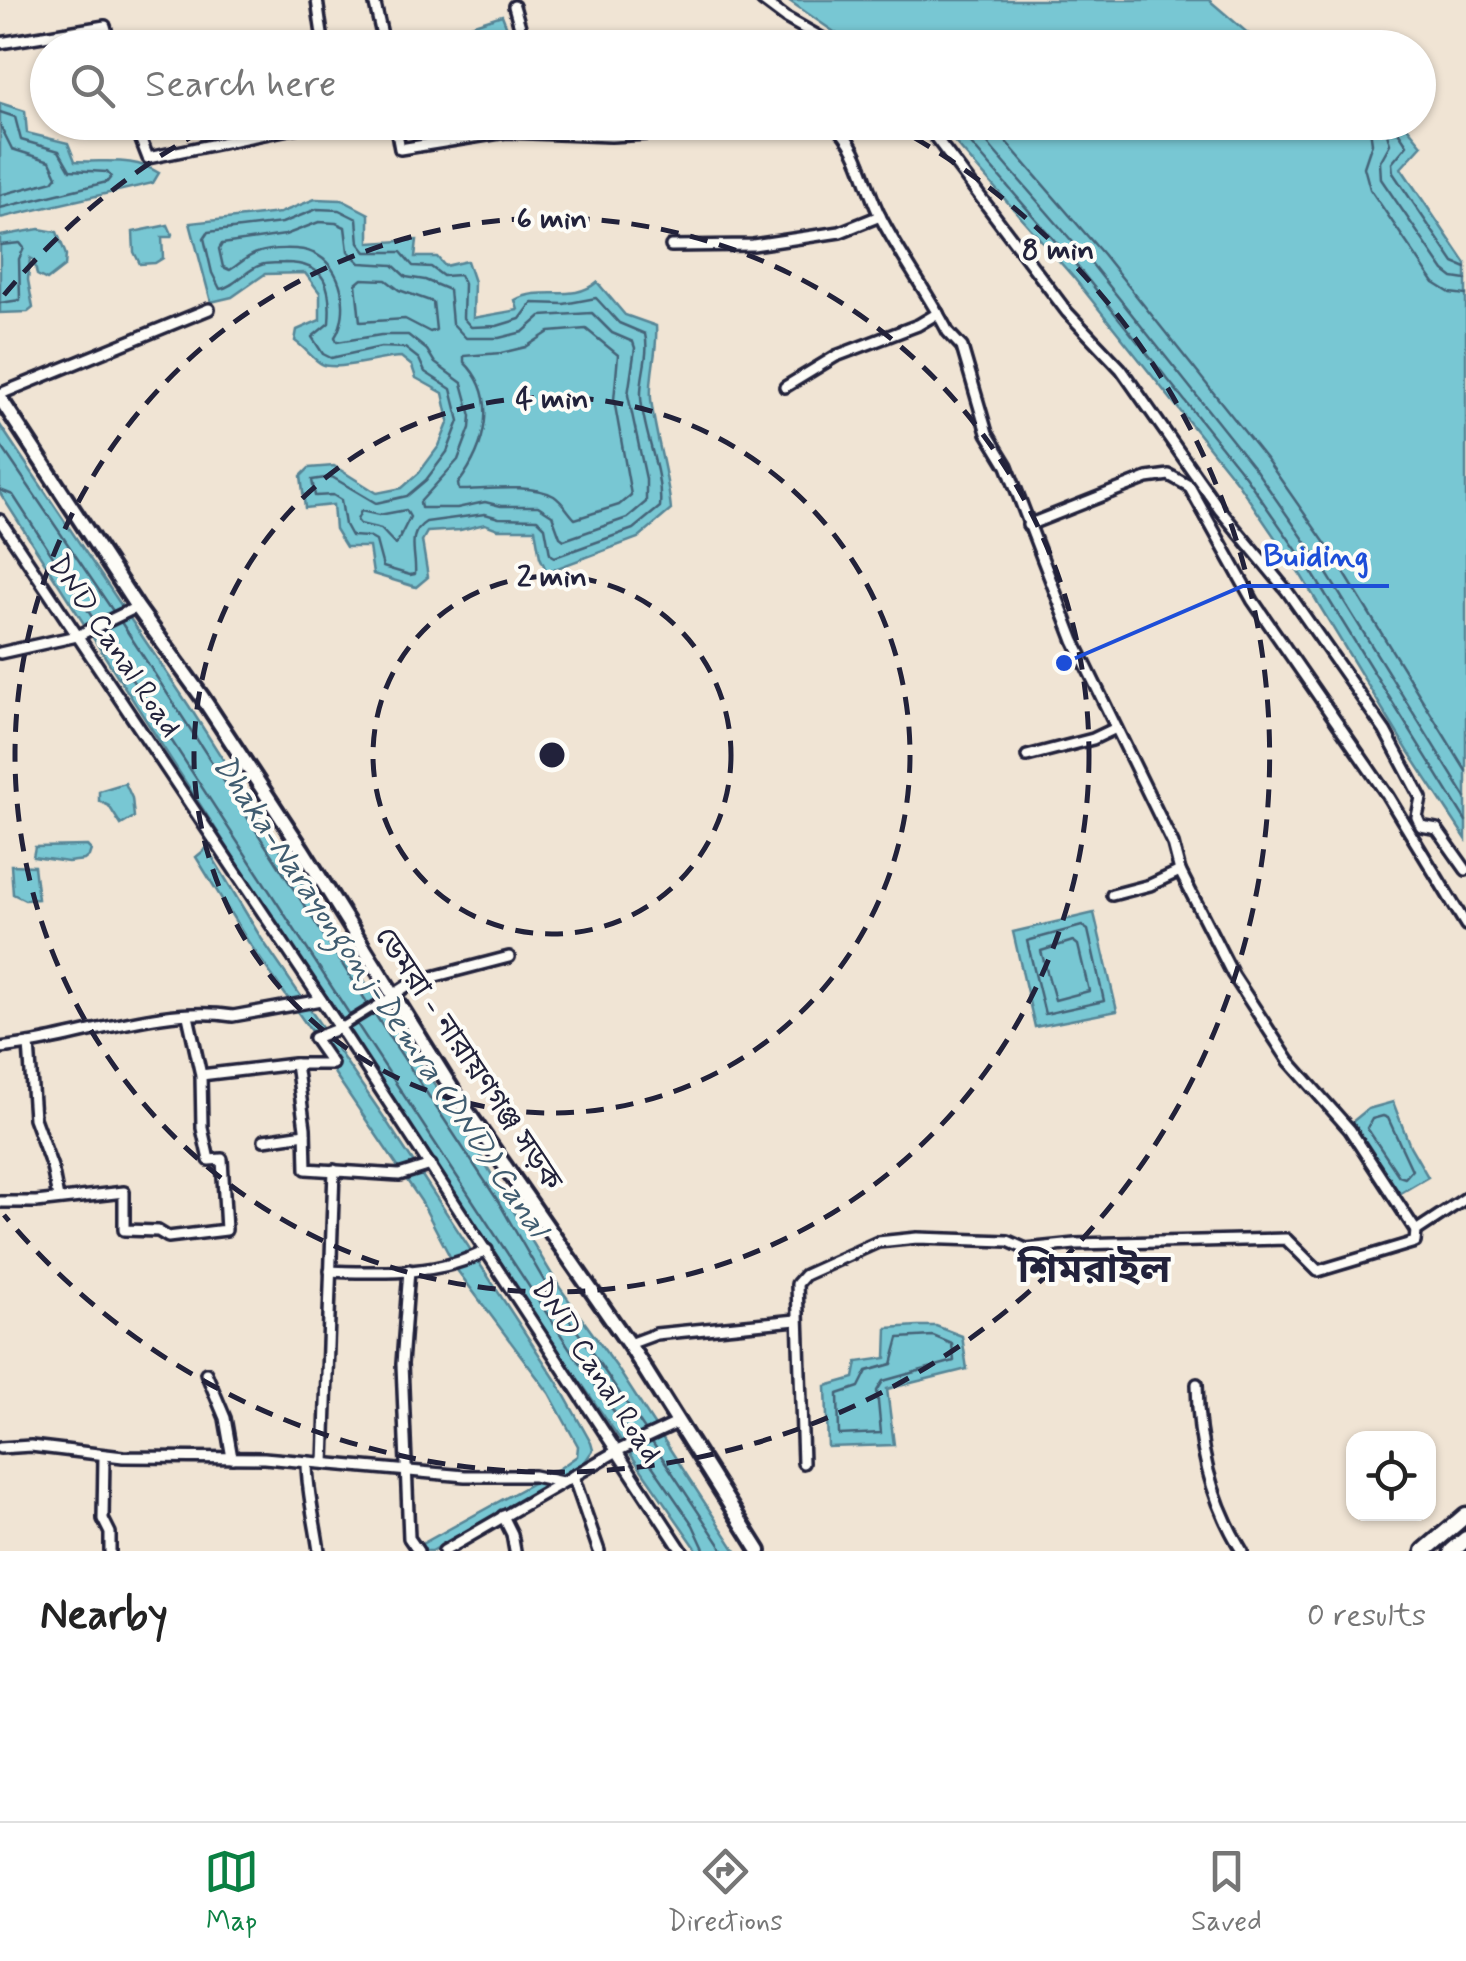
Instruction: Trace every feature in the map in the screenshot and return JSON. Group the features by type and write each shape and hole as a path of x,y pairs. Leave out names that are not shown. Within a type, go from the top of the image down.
{"highway":[{"path":"1424,1551 1466,1515"},
{"path":"1437,1551 1466,1526"},
{"path":"1452,1551 1466,1539"}],"main road":[{"name":"ডেমরা - নারায়ণগঞ্জ সড়ক","path":"0,396 137,607 202,697 458,1097 629,1344 759,1551"}],"street":[{"path":"317,0 321,30"},
{"path":"374,0 381,30"},
{"path":"762,0 807,30"},
{"path":"514,6 521,30"},
{"path":"80,30 106,26 107,30"},
{"path":"0,42 30,37"},
{"path":"141,140 148,158 236,140"},
{"path":"398,140 400,149 456,140"},
{"path":"847,140 860,162 880,216 962,347 981,416 1007,466 1074,641 1173,844 1180,871 1234,975 1280,1046 1350,1130 1417,1234"},
{"path":"938,140 1067,312 1121,369 1220,510 1287,591 1386,730 1421,798 1417,817 1421,826 1437,829 1466,870"},
{"path":"672,246 753,244 840,232 880,216"},
{"path":"0,396 208,309"},
{"path":"785,387 836,356 918,325 938,313"},
{"path":"1028,525 1147,478 1169,475 1189,486 1253,601 1388,795 1466,925"},
{"name":"DND Canal Road","path":"0,520 487,1250 682,1551"},
{"path":"0,653 77,636 137,607"},
{"path":"1027,756 1093,739 1116,728"},
{"path":"1112,895 1150,885 1180,871"},
{"path":"202,1074 332,1064 314,1038 340,1028 413,982 509,958"},
{"path":"0,1048 138,1022 233,1016 321,1000"},
{"path":"0,1202 124,1192 124,1230 158,1231 168,1238 226,1230 222,1160 209,1160 202,1128 202,1074 188,1016"},
{"path":"29,1044 34,1118 52,1167 58,1198"},
{"path":"296,1064 306,1169 399,1175 431,1166"},
{"path":"264,1140 305,1134"},
{"path":"324,1463 334,1170"},
{"path":"803,1463 796,1289 800,1278 878,1242 917,1238 1008,1241 1026,1249 1075,1244 1286,1239 1318,1271 1415,1242 1417,1234 1466,1198"},
{"path":"330,1271 378,1273 454,1266 487,1250"},
{"path":"408,1270 402,1364 410,1538 418,1551"},
{"path":"629,1344 672,1332 796,1320"},
{"path":"206,1373 225,1418 232,1458"},
{"path":"1196,1384 1206,1470 1242,1551"},
{"path":"444,1551 617,1451 677,1423"},
{"path":"0,1448 31,1446 104,1456 324,1463 465,1476 534,1476 562,1482"},
{"path":"104,1456 103,1519 110,1533 110,1551"},
{"path":"307,1462 307,1487 319,1551"},
{"path":"573,1476 598,1551"},
{"path":"503,1516 515,1551"}],"water":[{"path":"788,0 1209,0 1244,30 831,30"},
{"path":"502,15 508,30 455,30"},
{"path":"0,103 25,111 30,140 68,143 75,161 129,162 159,173 153,183 0,218"},
{"path":"953,140 1418,140 1422,145 1401,168 1466,264 1466,839 1302,577 1237,482 1074,278"},
{"path":"315,199 342,200 369,214 369,243 417,240 415,257 437,257 445,266 467,261 474,282 473,318 518,310 515,300 525,296 578,292 597,282 625,315 656,326 651,399 671,510 638,538 547,572 535,529 498,529 485,524 427,532 422,541 428,577 416,587 373,574 369,547 346,547 335,529 333,505 305,508 301,476 309,468 334,466 377,493 402,488 439,446 449,421 443,393 416,378 412,366 401,357 335,366 326,366 314,358 295,341 297,330 320,320 320,293 305,273 265,274 232,297 211,302 190,223 280,213"},
{"path":"168,225 172,234 162,237 163,258 140,264 134,252 133,232"},
{"path":"39,229 57,232 66,255 65,266 47,280 37,275 30,258 28,280 33,308 28,312 0,313 0,236"},
{"path":"0,425 189,706 351,961 462,1125 560,1288 616,1366 736,1551 698,1551 567,1363 278,926 0,493"},
{"path":"125,783 134,817 121,825 109,806 99,801 99,791"},
{"path":"87,846 91,850 84,860 33,857 35,847"},
{"path":"207,848 261,938 557,1382 591,1443 593,1450 584,1463 432,1551 409,1551 560,1468 577,1456 578,1446 549,1393 457,1270 421,1201 335,1074 320,1044 247,940 196,857"},
{"path":"11,865 34,866 38,899 25,900 13,894"},
{"path":"1094,913 1117,1011 1035,1027 1013,932"},
{"path":"1393,1102 1410,1146 1428,1177 1399,1194 1352,1122 1368,1109"},
{"path":"936,1326 962,1336 967,1369 887,1389 894,1445 828,1447 826,1386 854,1378 857,1362 886,1358 887,1328"}],"place":[{"name":"Buiding","path":"1064,663"}],"district":[{"name":"শিমরাইল","path":"1094,1271"}],"water label":[{"name":"Dhaka-Narayongonj-Demra (DND) Canal","path":"380,996"}]}
